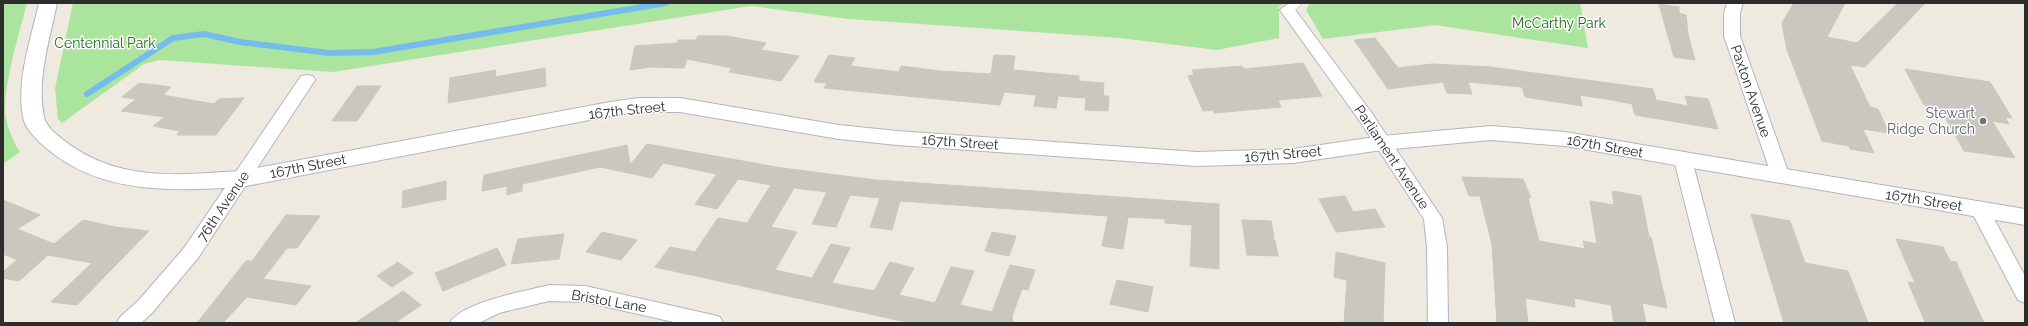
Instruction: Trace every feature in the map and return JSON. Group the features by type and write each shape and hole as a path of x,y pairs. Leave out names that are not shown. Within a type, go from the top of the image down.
{"street":[{"name":"167th Street","path":"48,3 31,94 33,119 50,140 89,166 114,174 162,181 195,182 241,179 610,109 664,104 716,110 839,132 897,138 1197,159 1293,156 1382,143 1492,133 1565,139 1781,177 2025,217"},
{"name":"Paxton Avenue","path":"1735,3 1732,13 1732,36 1781,177"},
{"name":"Parliament Avenue","path":"1292,6 1433,218 1437,247 1438,323"},
{"name":"76th Avenue","path":"127,323 145,307 191,253 307,80"},
{"path":"1682,160 1725,323"},
{"path":"1979,209 2025,295"},
{"name":"Bristol Lane","path":"460,323 494,306 549,293 585,294 713,323"}],"green space":[{"path":"3,3 27,3 12,61 5,106 8,127 20,152 3,164"},
{"name":"Centennial Park","path":"73,3 1284,3 1279,7 1279,38 1217,50 1120,38 849,19 751,6 333,72 159,60 144,64 62,123 58,119 55,89"},
{"name":"McCarthy Park","path":"1310,3 1580,3 1588,48 1435,25 1323,39 1306,10"}],"building":[{"path":"1794,3 1845,3 1827,37 1857,43 1898,3 1925,3 1865,67 1850,65 1870,107 1878,109 1889,133 1863,129 1874,153 1850,149 1849,146 1822,141 1787,50 1782,23"},
{"path":"1659,4 1679,7 1679,13 1686,15 1688,34 1695,60 1674,57"},
{"path":"698,36 727,36 766,43 761,50 799,56 781,81 729,72 732,68 687,59 684,68 650,67 630,70 635,46 677,43 678,40 696,40"},
{"path":"1375,38 1398,68 1432,64 1490,67 1653,89 1656,100 1688,106 1685,96 1708,99 1718,129 1635,115 1632,104 1612,100 1580,95 1582,106 1525,97 1522,87 1468,82 1472,94 1447,93 1443,82 1388,89 1354,40"},
{"path":"829,55 855,58 850,66 899,72 901,66 940,71 991,74 994,55 1015,56 1013,70 1079,76 1079,81 1104,83 1103,96 1109,96 1108,111 1085,110 1086,98 1058,96 1056,108 1034,106 1036,95 1004,92 1000,105 824,88 827,83 814,82"},
{"path":"1303,63 1322,96 1278,100 1281,107 1214,113 1213,110 1203,111 1188,76 1194,75 1192,70 1242,66 1244,69"},
{"path":"545,68 546,86 448,103 450,78 496,70 495,77"},
{"path":"1905,69 1990,82 2012,118 2005,117 2009,124 1992,121 2015,158 1964,151 1939,107 1924,105"},
{"path":"139,83 171,87 163,95 214,104 219,99 244,98 216,135 177,135 180,131 153,126 165,117 121,111 136,99 122,97"},
{"path":"357,86 381,86 357,121 332,121"},
{"path":"647,144 782,168 876,180 1219,204 1219,269 1190,266 1192,225 1165,223 1165,219 1128,217 1123,249 1102,246 1108,216 900,201 892,230 870,227 880,198 850,195 836,227 812,224 827,192 794,188 771,227 797,232 775,270 812,278 831,244 850,248 832,283 874,291 890,262 914,268 899,295 935,303 951,267 974,271 960,305 992,312 1010,265 1035,270 1028,290 1022,289 1012,316 1013,323 911,323 655,267 670,247 695,252 718,218 747,223 771,185 738,179 717,209 695,204 717,174 663,163 652,178 600,167 522,184 522,191 507,195 507,186 482,191 484,175 627,145 630,165"},
{"path":"1462,177 1523,179 1531,198 1528,198 1539,241 1585,249 1583,241 1597,244 1590,201 1614,205 1612,191 1641,196 1649,237 1651,237 1667,308 1642,303 1646,323 1614,323 1611,305 1574,298 1575,307 1525,298 1528,323 1497,323 1492,244 1480,196 1469,196"},
{"path":"446,181 446,199 402,208 403,191"},
{"path":"1345,196 1353,212 1375,209 1385,227 1336,232 1319,199"},
{"path":"3,200 40,215 17,229 54,244 83,220 115,227 149,231 77,305 51,302 92,263 48,255 19,281 3,278 3,272 17,260 3,254"},
{"path":"1751,214 1790,221 1805,263 1848,271 1868,323 1784,323"},
{"path":"286,215 320,216 297,248 287,248 263,279 311,286 296,305 247,297 223,323 197,323 246,261 252,261"},
{"path":"1242,220 1271,221 1274,238 1269,239 1275,240 1278,256 1247,255"},
{"path":"602,232 637,240 621,260 586,252"},
{"path":"992,232 1016,236 1009,256 985,251"},
{"path":"564,234 559,259 511,264 518,239"},
{"path":"1896,239 1943,247 1950,261 1956,262 1984,323 1925,322 1908,282 1915,283"},
{"path":"497,248 506,265 443,291 435,273"},
{"path":"1336,252 1385,263 1383,323 1344,323 1347,280 1334,277"},
{"path":"398,262 413,273 392,287 377,276"},
{"path":"1117,280 1153,287 1148,312 1110,304"},
{"path":"403,291 421,305 395,323 355,323"}],"waterway":[{"path":"87,94 173,38 204,34 240,42 329,53 373,52 666,3"}],"place":[{"name":"Stewart Ridge Church","path":"1983,121"}]}
